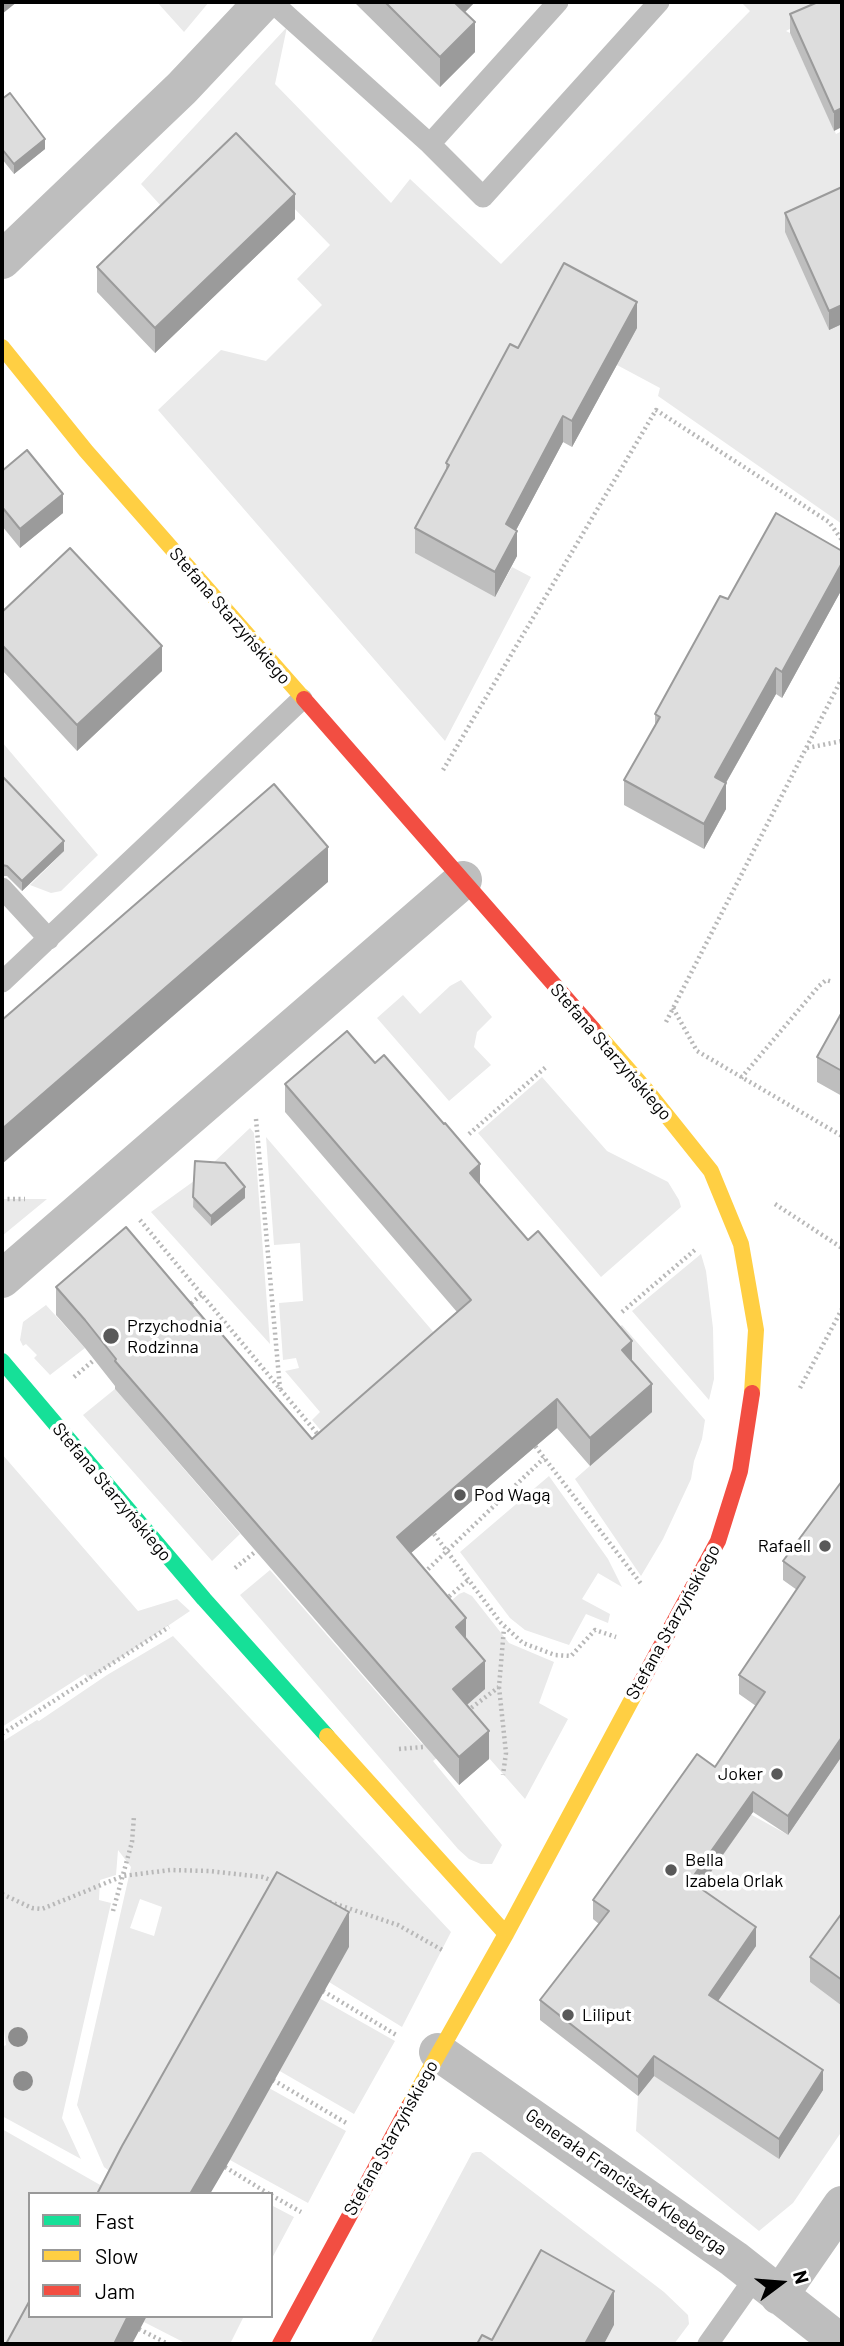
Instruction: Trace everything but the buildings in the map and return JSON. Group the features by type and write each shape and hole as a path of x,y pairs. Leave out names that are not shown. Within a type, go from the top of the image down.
{"street":[{"path":"2,260 182,88 263,2"},
{"name":"Stefana Starzyńskiego","path":"2,347 86,451 647,1091 711,1171 741,1244 756,1330 751,1404 740,1471 718,1541 506,1934 422,2047 279,2344"},
{"path":"2,1279 463,880"},
{"name":"Stefana Starzyńskiego","path":"2,1361 204,1599 506,1934"},
{"name":"Generała Franciszka Kleeberga","path":"422,2047 734,2259 842,2344"},
{"path":"768,2286 842,2205"}],"lane":[{"path":"272,2 430,144 484,197 659,2"},
{"path":"430,144 558,2"},
{"path":"2,982 302,699"},
{"path":"2,888 49,939"},
{"path":"708,2344 768,2286"}],"path":[{"path":"443,769 656,410 829,522 842,540"},
{"path":"666,1022 842,678"},
{"path":"807,748 842,741"},
{"path":"741,1078 819,986 826,980 833,982"},
{"path":"673,1008 697,1051 842,1136"},
{"path":"469,1134 547,1067"},
{"path":"256,1115 281,1389"},
{"path":"774,1203 842,1248"},
{"path":"138,1217 326,1444"},
{"path":"622,1311 706,1241"},
{"path":"178,1315 202,1294"},
{"path":"275,1403 285,1394"},
{"path":"528,1436 642,1586"},
{"path":"421,1576 544,1458"},
{"path":"434,1534 504,1627 523,1643 555,1656 571,1656 595,1630 616,1637"},
{"path":"442,1602 468,1580"},
{"path":"503,1775 506,1754 499,1687 504,1627"},
{"path":"2,1734 162,1633"},
{"path":"457,1718 499,1687"},
{"path":"388,1750 423,1747 432,1739"},
{"path":"113,1912 132,1842 134,1816"},
{"path":"2,1894 32,1908 42,1909 123,1876 170,1870 263,1877 286,1886"},
{"path":"316,1898 398,1925 451,1955"},
{"path":"323,1991 422,2047"},
{"path":"273,2080 357,2130"},
{"path":"225,2167 267,2192"},
{"path":"273,2196 309,2218"},
{"path":"139,2329 168,2344"}],"shaded area":[{"path":"157,2 209,2 184,32"},
{"path":"741,2 842,2 786,31 790,33 836,134 842,131 842,524 658,396 660,388 617,365 564,289 495,597 512,567 531,577 445,741 158,410 221,350 266,361 322,305 297,279 330,245 242,155 173,219 141,184 287,27 275,84 391,203 410,179 501,264 750,11"},
{"path":"2,742 98,855 61,891 51,893 30,885 64,851 2,786"},
{"path":"461,980 492,1017 477,1032 474,1047 491,1065 449,1101 377,1018 403,995 420,1014 450,986"},
{"path":"542,1077 607,1151 668,1182 679,1200 681,1207 601,1277 478,1133"},
{"path":"250,1128 254,1133 270,1344 151,1212 194,1181"},
{"path":"266,1137 466,1370 335,1447 312,1420 320,1412 285,1371 299,1368 296,1358 283,1360 279,1303 303,1301 300,1243 274,1245"},
{"path":"2,1199 47,1199 2,1236"},
{"path":"701,1254 706,1271 713,1328 714,1379 709,1400 632,1311"},
{"path":"46,1305 85,1348 50,1375 34,1358 37,1355 26,1344 23,1346 20,1340 23,1322"},
{"path":"622,1325 705,1420 691,1479 663,1539 641,1576 575,1479 651,1412 606,1338"},
{"path":"115,1389 240,1534 212,1561 83,1415"},
{"path":"2,1454 138,1611 177,1599 190,1611 89,1679 85,1674 2,1727"},
{"path":"549,1476 608,1559 622,1587 598,1573 582,1599 610,1614 608,1623 586,1614 569,1645 525,1630 510,1618 460,1552"},
{"path":"270,1570 422,1744 485,1689 437,1613 459,1594 464,1592 472,1596 509,1643 554,1662 539,1703 568,1719 525,1799 467,1733 433,1761 502,1845 492,1864 481,1864 469,1859 458,1849 240,1595"},
{"path":"173,1636 451,1932 402,2027 329,1982 122,2181 104,2167 77,2105 131,1867 118,1850 116,1875 100,1880 99,1900 111,1903 62,2118 81,2159 2,2116 2,2047 6,2045 2,2015 2,1742 39,1721 107,1675","holes":["140,1899 162,1907 154,1936 130,1928"]},
{"path":"842,1756 842,1938 810,1982 842,2006 842,2131 793,2203 759,2231 636,2131 638,2096 690,2029 632,1983 741,1809 788,1835"},
{"path":"319,1998 395,2041 354,2114 278,2070"},
{"path":"269,2088 346,2131 308,2203 230,2160"},
{"path":"2,2129 112,2192 28,2192 30,2318 25,2344 2,2344"},
{"path":"481,2152 664,2292 688,2315 689,2324 674,2344 604,2344 614,2325 508,2344 370,2344 472,2153"},
{"path":"273,2206 294,2217 273,2256"},
{"path":"146,2318 243,2318 230,2344 187,2344 144,2322"}],"traffic: fast":[{"path":"2,1361 204,1599 327,1736"}],"traffic: slow":[{"path":"2,347 86,451 304,699"},
{"path":"593,1029 711,1171 741,1244 756,1330 752,1393"},
{"path":"409,2106 506,1934 638,1688"},
{"path":"327,1736 506,1934"}],"traffic: jam":[{"path":"304,699 593,1029"},
{"path":"638,1688 718,1541 740,1471 752,1393"},
{"path":"280,2344 409,2106"}],"place":[{"name":"Przychodnia Rodzinna","path":"111,1336"},
{"name":"Pod Wagą","path":"460,1495"},
{"name":"Rafaell","path":"825,1546"},
{"name":"Joker","path":"777,1774"},
{"name":"Bella Izabela Orlak","path":"671,1870"},
{"name":"Liliput","path":"568,2015"}]}
